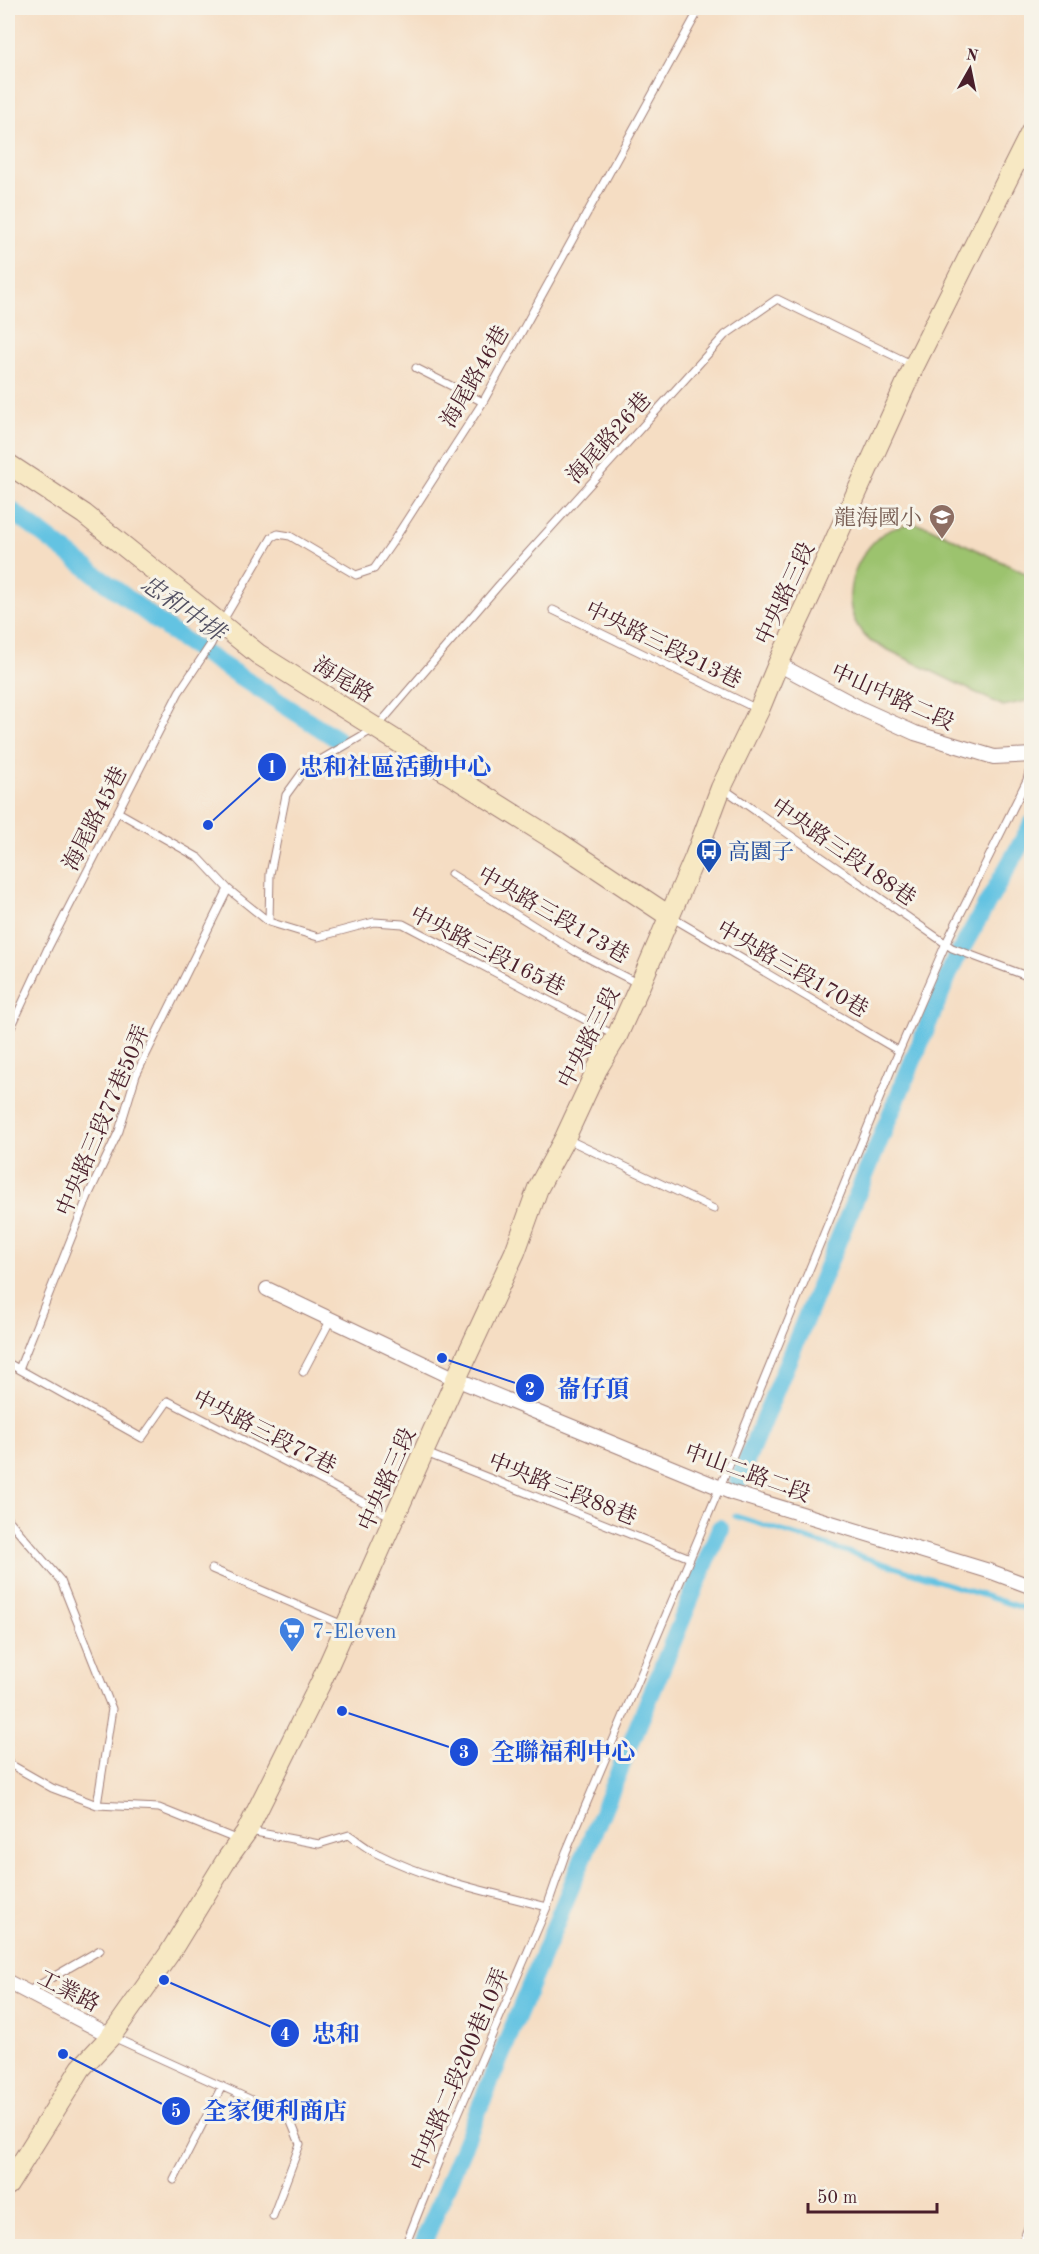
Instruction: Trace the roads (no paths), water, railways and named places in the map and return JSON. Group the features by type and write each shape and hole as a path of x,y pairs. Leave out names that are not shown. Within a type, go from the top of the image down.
{"street":[{"name":"中央路三段","path":"8,2185 81,2068 111,2036 169,1954 244,1836 320,1684 515,1252 538,1188 565,1138 597,1069 617,1036 721,788 759,710 914,366 1032,130"},
{"name":"海尾路","path":"8,464 84,514 258,654 558,842 669,916"},
{"name":"中山中路二段","path":"778,664 862,709 915,733 994,757 1032,755"},
{"name":"中山二路二段","path":"267,1289 330,1321 456,1379 720,1487 992,1572 1032,1587"},
{"name":"工業路","path":"8,1982 111,2036"}],"lane":[{"name":"海尾路46巷","path":"220,624 272,537 278,534 290,536 356,575 374,569 483,402 700,8"},
{"name":"海尾路26巷","path":"377,727 499,585 662,403 725,335 745,319 777,298 914,366"},
{"path":"416,368 483,402"},
{"name":"中央路三段213巷","path":"553,610 759,710"},
{"name":"海尾路45巷","path":"8,1034 48,948 179,692 212,644 220,624"},
{"path":"269,922 270,874 286,795 305,769 377,727"},
{"name":"中央路二段200巷10弄","path":"405,2247 449,2135 547,1907 566,1852 720,1487 899,1051 1027,780 1032,761"},
{"name":"中央路三段188巷","path":"721,788 949,945 1032,978"},
{"path":"118,812 199,858 228,889 269,922"},
{"name":"中央路三段173巷","path":"451,874 576,952 640,985"},
{"name":"中央路三段77巷50弄","path":"19,1369 88,1196 119,1131 136,1075 228,889"},
{"name":"中央路三段170巷","path":"669,916 899,1051"},
{"name":"中央路三段165巷","path":"269,922 318,937 374,922 403,924 617,1036"},
{"path":"565,1138 714,1209"},
{"path":"303,1372 330,1321"},
{"name":"中央路三段77巷","path":"8,1363 142,1438 168,1401 394,1518"},
{"name":"中央路三段88巷","path":"424,1452 690,1558"},
{"path":"8,1519 62,1581 112,1709 97,1805"},
{"path":"212,1569 345,1626"},
{"path":"8,1763 52,1788 97,1805 159,1808 244,1836 319,1844 349,1835 375,1852 421,1871 462,1885 547,1907"},
{"path":"27,1992 100,1950"},
{"path":"111,2036 289,2117 300,2144 273,2216"},
{"path":"174,2180 222,2086"},
{"path":"1021,2247 1032,2217"}],"waterway":[{"name":"忠和中排","path":"8,508 177,636 337,739"},
{"path":"738,1481 953,964 1032,824"},
{"path":"735,1516 1032,1611"},
{"path":"422,2246 720,1528"}],"place":[{"name":"龍海國小","path":"942,540"},
{"name":"忠和社區活動中心","path":"208,825"},
{"name":"高園子","path":"709,874"},
{"name":"崙仔頂","path":"442,1358"},
{"name":"7-Eleven","path":"292,1653"},
{"name":"全聯福利中心","path":"342,1711"},
{"name":"忠和","path":"164,1980"},
{"name":"全家便利商店","path":"63,2054"}]}
